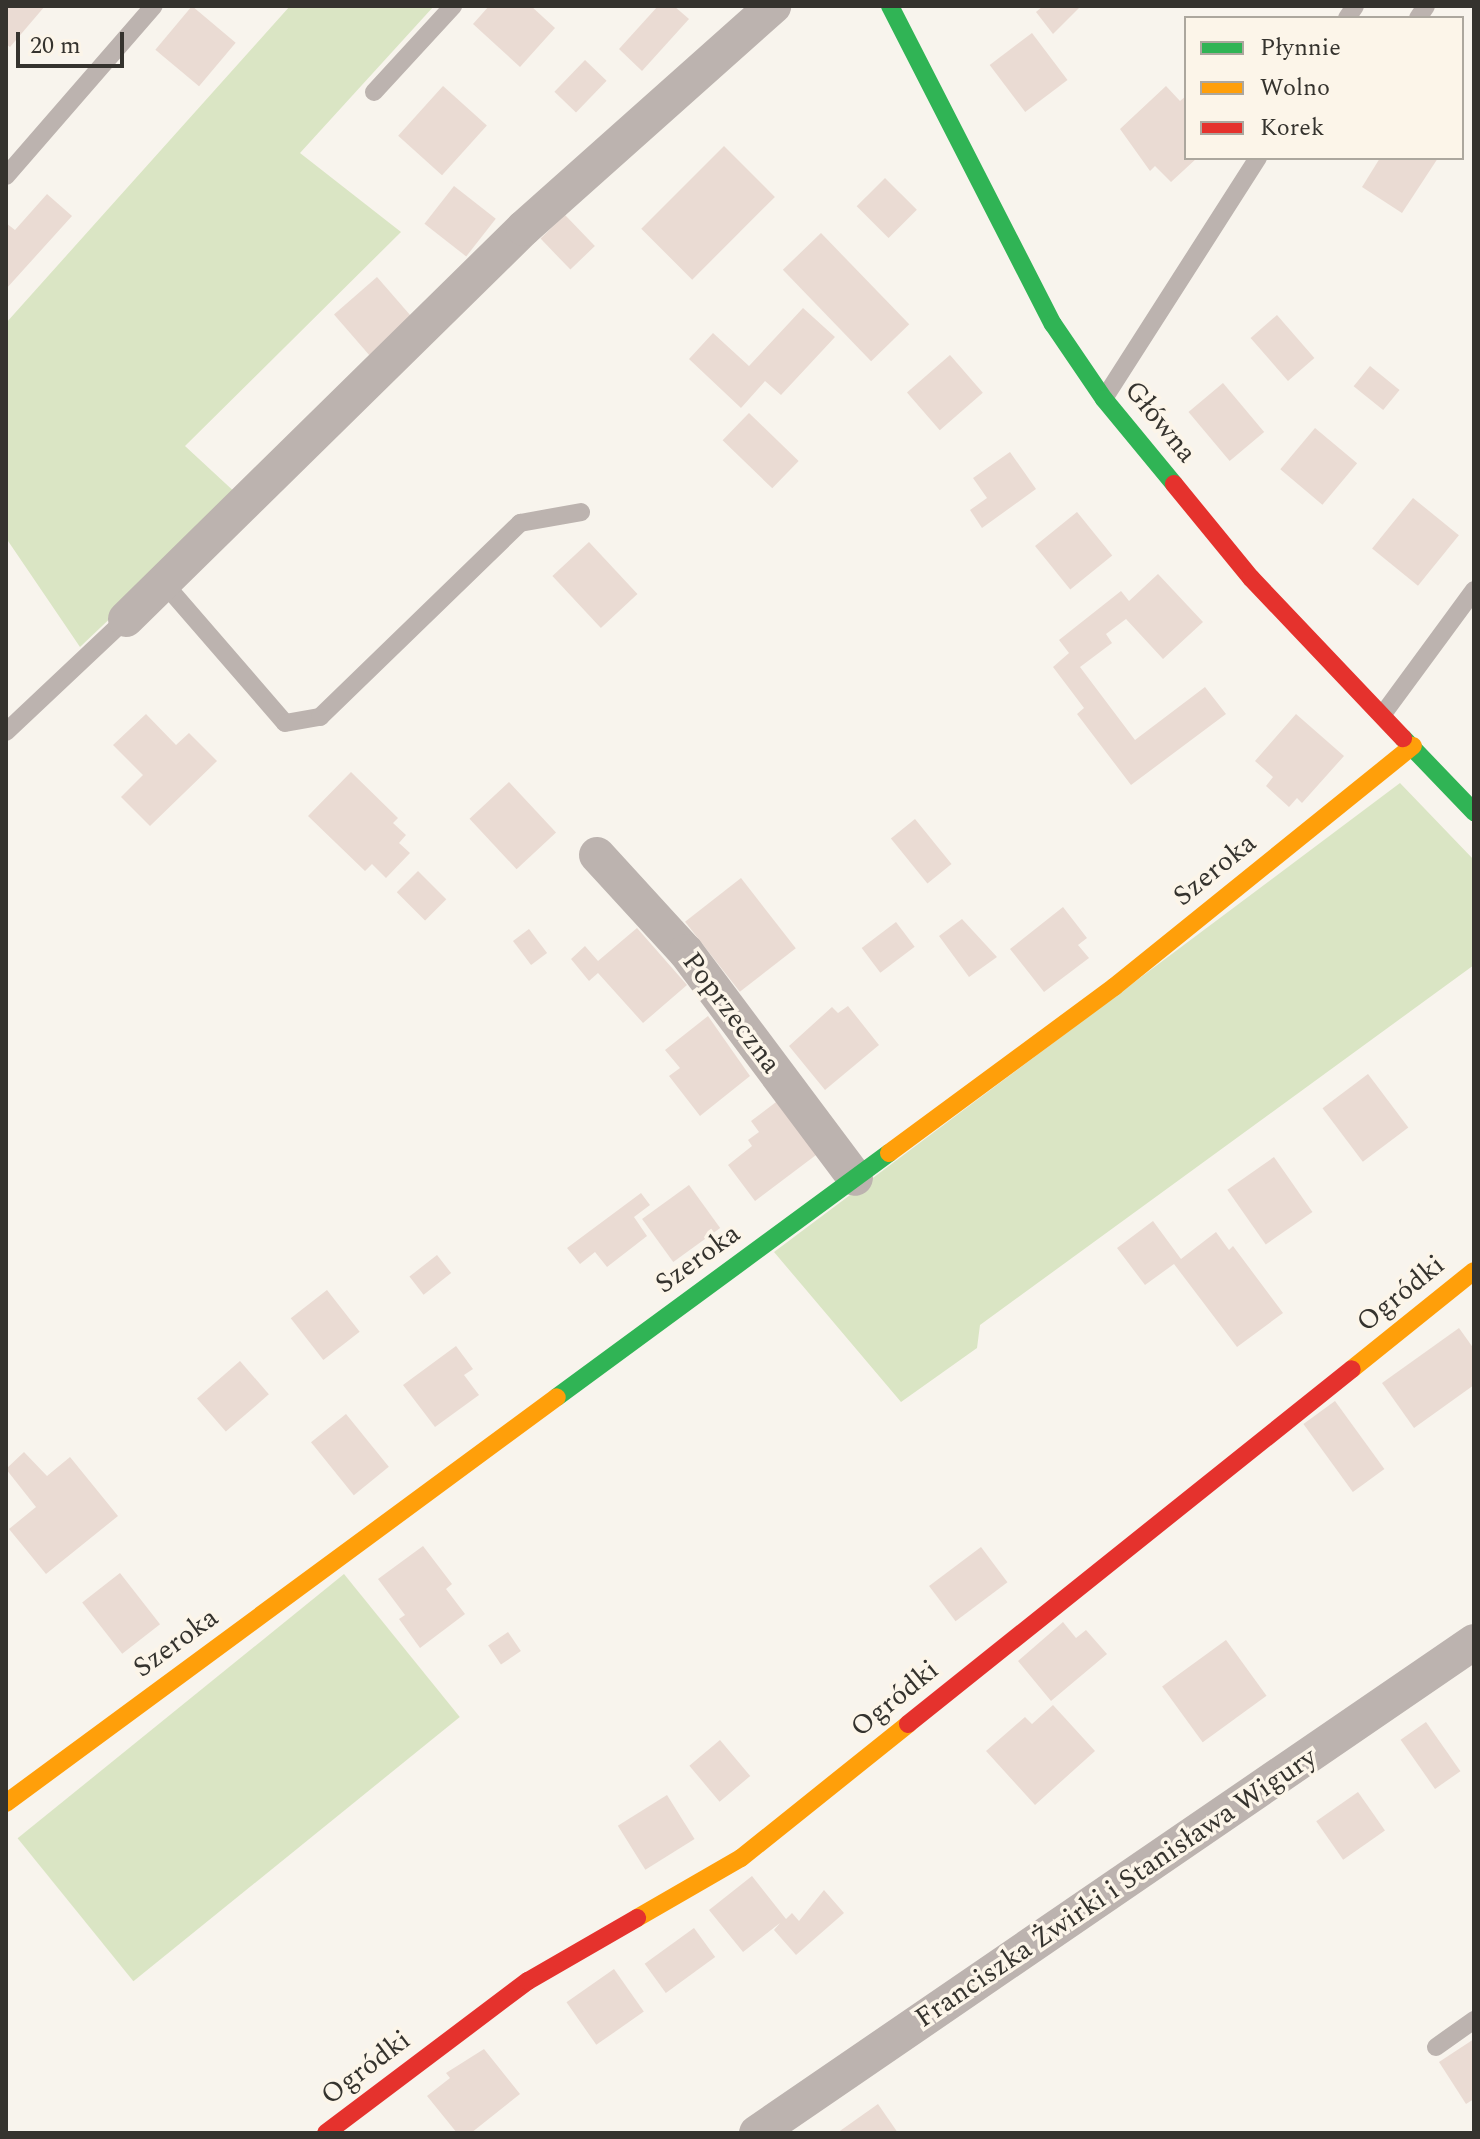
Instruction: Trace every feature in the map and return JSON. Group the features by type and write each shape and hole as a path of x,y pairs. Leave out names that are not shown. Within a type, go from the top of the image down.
{"street":[{"path":"126,619 524,228 773,6"},
{"name":"Główna","path":"890,6 1053,324 1104,399 1251,578 1474,812"},
{"name":"Szeroka","path":"6,1803 1114,987 1413,746"},
{"name":"Poprzeczna","path":"597,855 686,952 855,1178"},
{"name":"Ogródki","path":"326,2133 528,1981 741,1858 1474,1271"},
{"name":"Franciszka Żwirki i Stanisława Wigury","path":"757,2133 1474,1642"}],"lane":[{"path":"6,176 154,6"},
{"path":"374,92 453,6"},
{"path":"1104,399 1257,160"},
{"path":"163,582 285,723 320,717 520,523 581,512"},
{"path":"1383,714 1474,590"},
{"path":"6,732 126,619"},
{"path":"1436,2047 1474,2020"}],"green space":[{"path":"290,6 434,6 300,153 401,232 185,446 239,496 80,647 6,538 6,323"},
{"path":"1400,783 1474,860 1474,965 980,1325 977,1348 901,1402 774,1252"},
{"path":"344,1574 460,1717 133,1981 18,1838"}],"building":[{"path":"6,6 45,6 10,47 6,44"},
{"path":"192,6 236,43 199,86 155,50"},
{"path":"489,6 531,6 555,28 520,67 473,24"},
{"path":"658,6 674,6 689,19 642,71 619,49"},
{"path":"1043,6 1081,6 1053,34 1036,12"},
{"path":"1032,33 1068,80 1025,112 990,65"},
{"path":"585,60 607,81 576,112 554,92"},
{"path":"443,86 487,125 442,175 398,136"},
{"path":"1166,86 1180,101 1184,98 1184,160 1195,160 1171,182 1155,166 1150,171 1120,129"},
{"path":"724,146 775,197 692,280 641,229"},
{"path":"1379,160 1437,160 1402,213 1362,187"},
{"path":"885,178 917,210 889,238 857,206"},
{"path":"454,186 496,219 466,256 424,224"},
{"path":"47,194 72,216 6,289 6,223 15,230"},
{"path":"565,215 595,246 570,270 541,239"},
{"path":"821,233 909,324 871,361 783,270"},
{"path":"377,277 414,320 371,357 334,314"},
{"path":"803,308 835,337 781,395 765,381 741,408 689,359 713,333 749,366"},
{"path":"1277,315 1314,358 1288,381 1251,338"},
{"path":"950,355 983,393 940,430 907,392"},
{"path":"1370,366 1400,390 1383,410 1354,386"},
{"path":"1223,383 1264,432 1230,461 1189,412"},
{"path":"749,413 799,461 772,488 723,440"},
{"path":"1315,428 1357,463 1322,505 1280,469"},
{"path":"1010,452 1036,489 982,528 970,510 987,498 973,478"},
{"path":"1413,498 1459,535 1418,586 1372,549"},
{"path":"1077,512 1112,556 1070,590 1035,546"},
{"path":"589,542 637,594 601,628 552,576"},
{"path":"1158,574 1203,622 1163,659 1126,619 1106,634 1112,643 1080,667 1135,740 1205,687 1226,714 1131,785 1077,714 1084,708 1053,667 1069,653 1059,640 1121,591 1129,601"},
{"path":"146,714 176,745 189,733 217,761 150,826 121,797 143,775 113,745"},
{"path":"1296,714 1344,756 1302,803 1297,798 1289,807 1266,786 1273,777 1255,761"},
{"path":"351,772 398,818 393,823 406,835 399,843 410,853 386,878 372,864 365,871 308,816"},
{"path":"509,782 556,832 517,869 470,819"},
{"path":"915,819 952,864 927,884 891,839"},
{"path":"418,871 446,899 425,920 397,892"},
{"path":"741,878 796,948 740,992 685,922"},
{"path":"1063,907 1087,938 1078,945 1089,958 1044,992 1010,949"},
{"path":"962,919 997,957 969,977 939,936"},
{"path":"896,922 915,947 880,973 862,948"},
{"path":"637,928 687,985 643,1023 598,973 589,981 571,959 585,946 598,961"},
{"path":"529,929 547,953 531,965 513,941"},
{"path":"848,1006 879,1045 825,1090 789,1046 832,1007 838,1013"},
{"path":"708,1016 750,1076 700,1116 669,1076 680,1068 665,1050"},
{"path":"1368,1074 1408,1128 1363,1162 1322,1108"},
{"path":"780,1099 820,1152 755,1201 728,1165 752,1146 748,1140 759,1132 751,1121"},
{"path":"1274,1157 1312,1212 1266,1245 1227,1190"},
{"path":"689,1185 720,1228 673,1262 642,1219"},
{"path":"641,1193 650,1205 634,1217 647,1236 607,1267 595,1252 580,1264 567,1248"},
{"path":"1153,1221 1181,1259 1216,1232 1229,1250 1233,1246 1283,1313 1237,1347 1174,1264 1145,1285 1117,1248"},
{"path":"437,1255 451,1273 424,1295 409,1277"},
{"path":"327,1290 360,1332 323,1360 291,1318"},
{"path":"1459,1328 1474,1349 1474,1385 1414,1428 1382,1383"},
{"path":"456,1346 473,1369 464,1375 479,1395 435,1427 403,1385"},
{"path":"240,1361 269,1394 226,1432 197,1398"},
{"path":"1335,1401 1384,1469 1353,1492 1303,1424"},
{"path":"346,1414 389,1467 354,1495 311,1442"},
{"path":"24,1452 47,1476 70,1457 118,1516 46,1574 9,1529 36,1507 6,1469"},
{"path":"423,1546 452,1584 446,1589 465,1614 420,1648 399,1619 405,1615 378,1579"},
{"path":"981,1547 1007,1582 956,1621 929,1586"},
{"path":"120,1573 160,1624 122,1654 82,1603"},
{"path":"1063,1622 1076,1638 1086,1630 1107,1654 1051,1701 1018,1661"},
{"path":"508,1632 521,1651 501,1664 488,1645"},
{"path":"1226,1640 1267,1696 1203,1742 1162,1686"},
{"path":"1053,1705 1095,1751 1035,1805 986,1751 1025,1717 1032,1724"},
{"path":"1426,1722 1460,1771 1435,1789 1401,1740"},
{"path":"720,1740 750,1776 720,1802 689,1766"},
{"path":"1358,1792 1385,1831 1343,1860 1316,1821"},
{"path":"667,1795 695,1839 645,1870 618,1826"},
{"path":"752,1876 786,1919 792,1913 799,1921 824,1890 844,1913 796,1955 774,1930 780,1923 743,1952 709,1910"},
{"path":"694,1928 715,1957 666,1993 645,1964"},
{"path":"614,1969 644,2012 596,2045 566,2002"},
{"path":"1474,2039 1474,2099 1466,2104 1439,2062"},
{"path":"484,2049 520,2094 471,2133 457,2133 427,2096 450,2078 446,2073"},
{"path":"878,2104 898,2133 837,2133"}],"traffic: fast":[{"path":"890,6 1053,324 1104,399 1174,484"},
{"path":"1403,738 1474,812"},
{"path":"557,1397 889,1153"}],"traffic: slow":[{"path":"889,1153 1114,987 1413,746"},
{"path":"1352,1369 1474,1271"},
{"path":"6,1803 557,1397"},
{"path":"637,1918 741,1858 908,1724"}],"traffic: jam":[{"path":"1174,484 1251,578 1403,738"},
{"path":"908,1724 1352,1369"},
{"path":"326,2133 528,1981 637,1918"}]}
